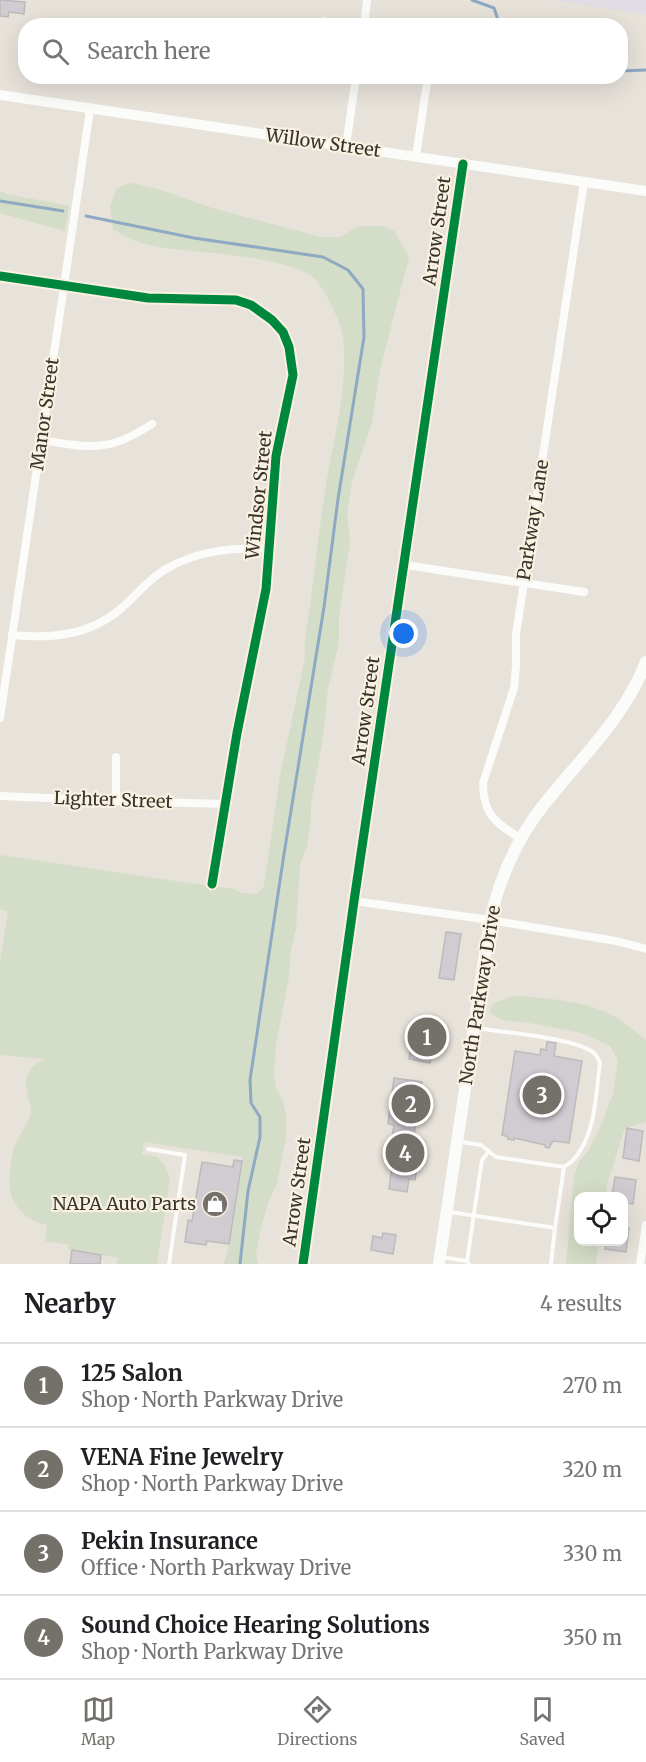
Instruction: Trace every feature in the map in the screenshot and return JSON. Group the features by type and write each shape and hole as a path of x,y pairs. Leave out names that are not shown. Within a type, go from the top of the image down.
{"main road":[{"name":"North Parkway Drive","path":"440,1260 490,920 501,880 521,839 537,815 625,703 646,662"}],"street":[{"path":"365,18 368,0"},
{"path":"346,146 355,84"},
{"path":"416,156 427,84"},
{"name":"Willow Street","path":"0,95 646,191"},
{"name":"Manor Street","path":"0,718 90,110"},
{"name":"Arrow Street","path":"303,1264 463,164"},
{"name":"Parkway Lane","path":"521,839 492,817 483,796 483,783 515,680 516,634 585,182"},
{"name":"Windsor Street","path":"0,276 148,298 236,300 259,309 278,325 289,346 293,375 276,456 266,589 212,884"},
{"path":"41,440 85,445 106,444 131,436 152,424"},
{"path":"12,635 54,637 83,631 116,613 157,575 175,564 215,551 236,548 269,548"},
{"path":"405,565 584,592"},
{"path":"0,644 11,645"},
{"path":"116,757 116,801"},
{"name":"Lighter Street","path":"0,795 225,804"},
{"path":"354,901 490,920 616,941 646,949"},
{"path":"640,1264 646,1226"}],"lane":[{"path":"457,1141 482,1145 496,1157 564,1167 575,1159 585,1142 591,1124 600,1062 595,1054 581,1046 558,1040 474,1028"},
{"path":"148,1149 185,1155 169,1264"},
{"path":"440,1260 468,1262 482,1160 489,1151"},
{"path":"550,1264 564,1167"},
{"path":"447,1212 555,1228"}],"shaded area":[{"path":"551,0 646,0 646,15"}],"green space":[{"path":"130,183 158,189 212,208 321,237 340,237 359,226 383,226 394,231 409,257 380,370 372,423 352,482 347,513 350,542 339,617 339,643 328,688 307,846 300,864 296,929 276,1045 274,1076 286,1116 286,1137 277,1183 268,1203 260,1232 256,1254 258,1264 224,1264 243,1157 144,1142 142,1154 158,1157 170,1178 157,1264 117,1264 118,1258 68,1249 69,1245 45,1241 47,1225 30,1219 20,1210 13,1200 10,1189 14,1148 31,1110 26,1078 34,1066 45,1059 0,1055 0,962 8,911 0,909 0,855 235,889 241,893 257,894 264,886 280,776 305,658 321,520 343,388 342,332 331,304 315,279 299,270 273,262 156,246 123,235 113,229 110,206 117,188"},
{"path":"0,191 69,206 65,231 0,213"},
{"path":"510,997 567,1001 591,1007 621,1020 646,1040 646,1122 624,1131 606,1192 574,1192 574,1246 598,1246 596,1264 566,1264 574,1176 579,1162 588,1151 599,1130 613,1094 618,1060 610,1046 582,1033 502,1020 490,1012 492,1004"}],"building":[{"path":"0,0 25,2 24,14 9,12 8,17 0,16"},
{"path":"446,932 461,934 454,980 439,978"},
{"path":"415,1022 436,1025 430,1063 409,1059"},
{"path":"547,1042 556,1043 554,1056 582,1061 569,1143 553,1141 549,1148 514,1138 514,1140 508,1139 502,1135 515,1051 540,1055 541,1049 546,1050"},
{"path":"394,1078 422,1082 410,1162 389,1159 394,1125 388,1124"},
{"path":"627,1128 643,1131 639,1161 623,1158"},
{"path":"234,1160 242,1161 229,1244 207,1241 206,1245 185,1242 188,1220 192,1221 202,1162 233,1167"},
{"path":"392,1165 417,1168 415,1180 409,1179 407,1192 389,1189"},
{"path":"615,1177 636,1180 633,1204 628,1203 628,1192 613,1192"},
{"path":"383,1233 396,1235 393,1254 371,1250 373,1236 382,1238"},
{"path":"605,1246 627,1246 626,1252 605,1249"},
{"path":"72,1250 101,1255 100,1264 70,1264"}],"waterway":[{"path":"472,0 494,8 497,18"},
{"path":"628,71 646,70"},
{"path":"0,201 63,211"},
{"path":"86,216 194,238 323,257 348,270 363,289 364,337 250,1080 251,1103 260,1117 260,1137 248,1191 240,1264"}],"cycle path":[{"path":"303,1264 463,164"},
{"path":"0,276 148,298 236,300 251,305 272,320 283,332 289,347 293,375 276,456 266,589 237,733 212,884"}],"place":[{"name":"125 Salon","path":"427,1037"},
{"name":"Pekin Insurance","path":"542,1095"},
{"name":"VENA Fine Jewelry","path":"411,1104"},
{"name":"Sound Choice Hearing Solutions","path":"405,1153"},
{"name":"NAPA Auto Parts","path":"215,1204"}]}
